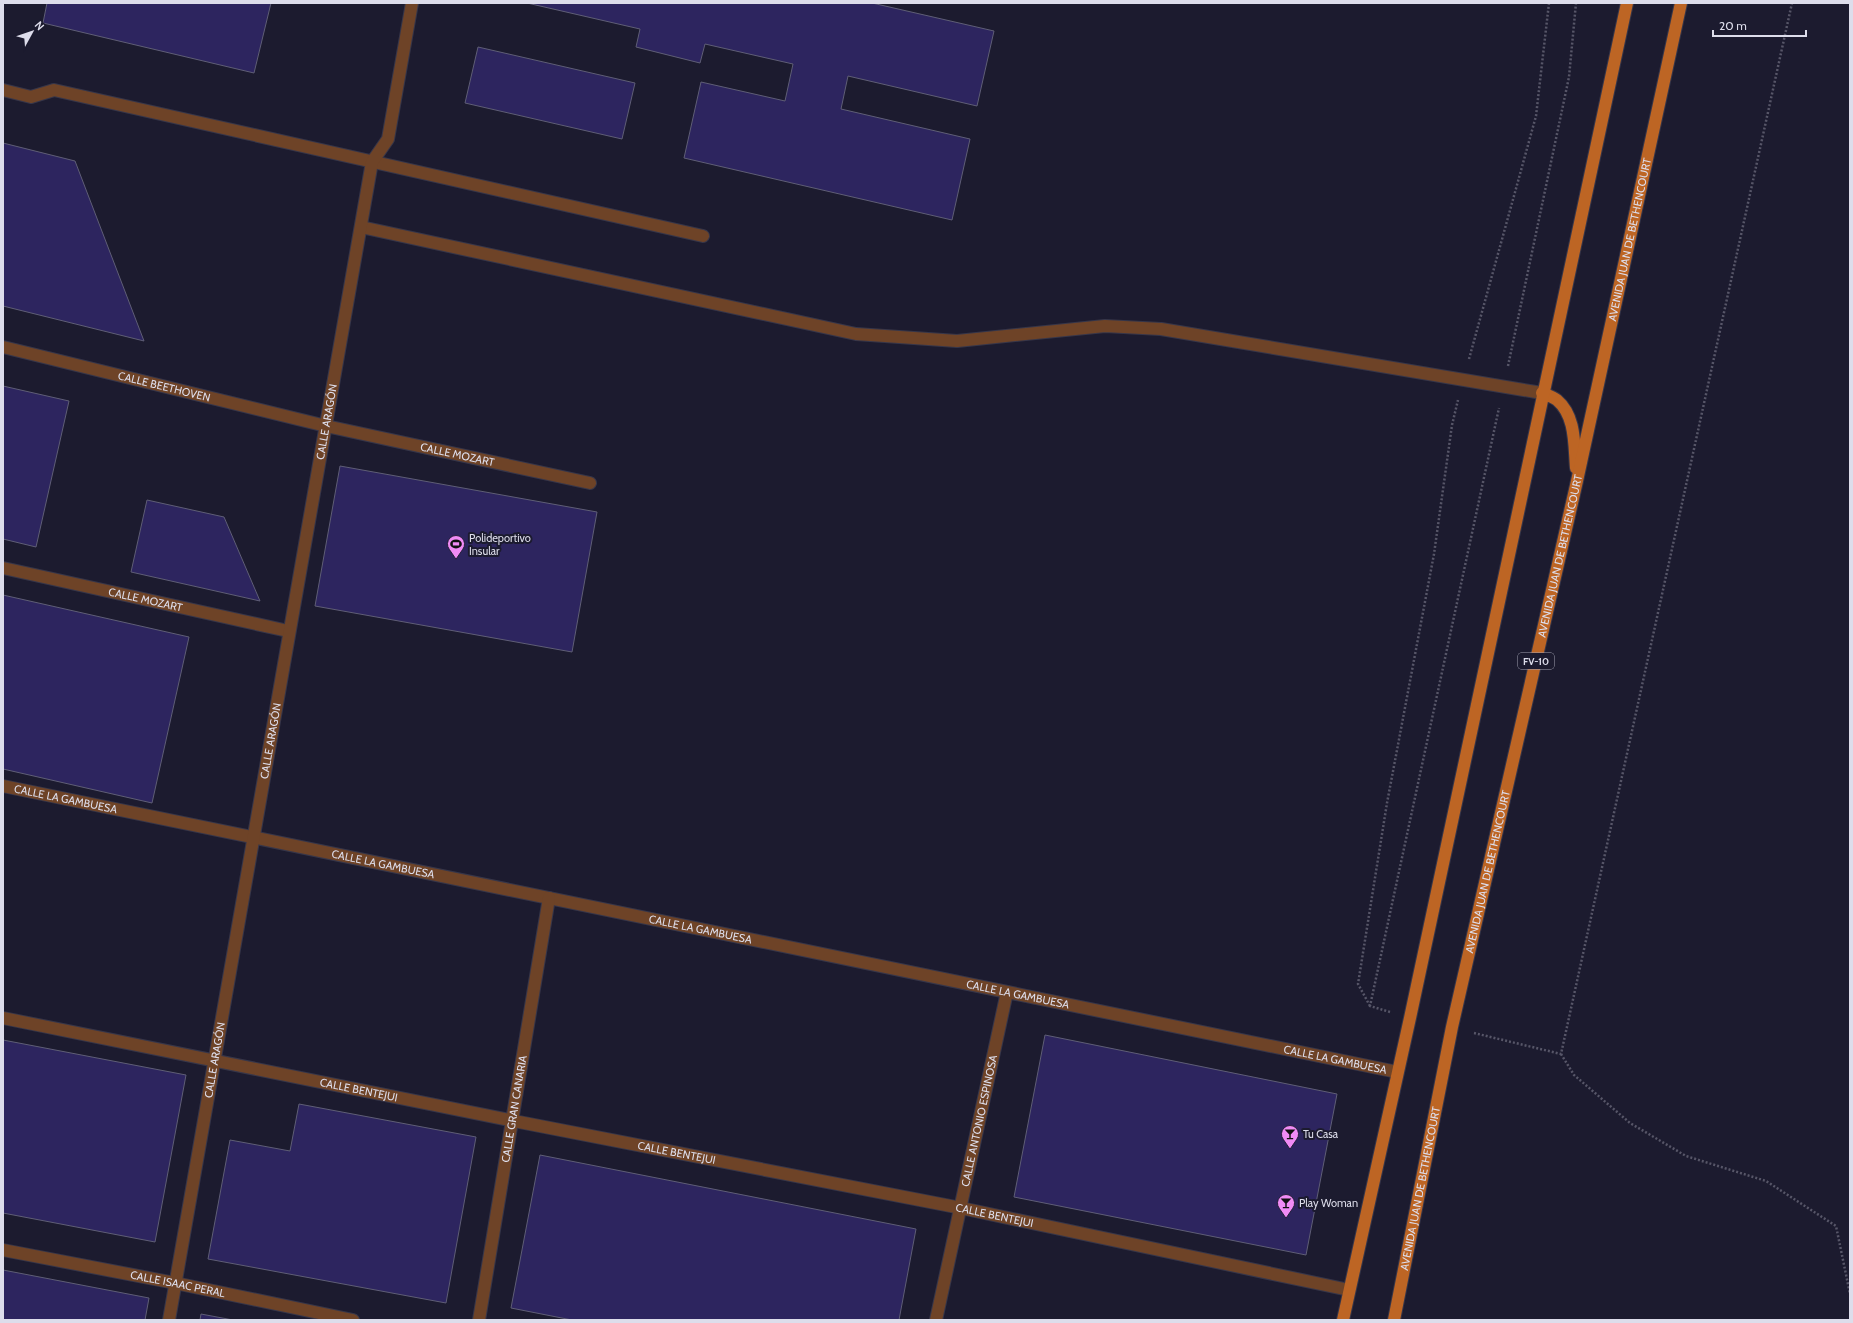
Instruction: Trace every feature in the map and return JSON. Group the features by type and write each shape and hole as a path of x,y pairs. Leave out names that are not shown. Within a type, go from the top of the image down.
{"main road":[{"path":"1343,1320 1410,1018 1542,393 1627,3"},
{"name":"AVENIDA JUAN DE BETHENCOURT","path":"1394,1320 1452,1027 1577,481 1681,3"},
{"path":"1542,393 1556,400 1569,415 1574,434 1577,481"}],"street":[{"path":"372,162 388,139 412,3"},
{"path":"3,90 31,97 54,90 703,236"},
{"name":"CALLE ARAGÓN","path":"169,1320 288,631 326,426 372,162"},
{"path":"361,227 856,334 957,341 1104,326 1161,329 1542,393"},
{"name":"CALLE BEETHOVEN","path":"3,347 326,426"},
{"name":"CALLE MOZART","path":"326,426 590,483"},
{"name":"CALLE MOZART","path":"3,568 288,631"},
{"name":"CALLE LA GAMBUESA","path":"3,786 253,836 1397,1072"},
{"name":"CALLE GRAN CANARIA","path":"479,1320 514,1121 549,898"},
{"name":"CALLE ANTONIO ESPINOSA","path":"936,1320 1007,992"},
{"name":"CALLE BENTEJUI","path":"3,1018 514,1121 961,1208 1349,1290"},
{"name":"CALLE ISAAC PERAL","path":"3,1250 175,1283 353,1320"}],"path":[{"path":"1410,1018 1370,1006 1358,984 1387,803 1434,554 1452,425 1488,287 1536,116 1549,3"},
{"path":"1370,1006 1570,77 1576,3"},
{"path":"1792,3 1561,1054 1574,1075 1630,1123 1686,1156 1766,1181 1836,1226 1850,1294"},
{"path":"1452,1027 1561,1054"}],"building":[{"path":"47,3 271,3 254,73 43,23"},
{"path":"527,3 872,3 994,31 977,106 848,76 841,109 970,139 952,220 684,158 701,82 785,101 793,64 705,44 700,63 636,47 640,29"},
{"path":"478,47 635,83 622,139 465,103"},
{"path":"3,143 75,161 144,341 3,306"},
{"path":"3,386 69,401 36,547 3,539"},
{"name":"Polideportivo Insular","path":"340,466 597,512 572,652 315,606"},
{"path":"147,500 224,517 260,601 131,572"},
{"path":"3,595 189,637 152,803 3,769"},
{"path":"1045,1035 1337,1094 1306,1255 1014,1197"},
{"path":"3,1040 186,1075 155,1242 3,1213"},
{"path":"299,1104 476,1137 446,1303 208,1259 230,1140 290,1151"},
{"path":"540,1155 916,1229 899,1320 572,1320 511,1308"},
{"path":"3,1270 149,1298 145,1320 3,1320"},
{"path":"201,1314 233,1320 200,1320"}],"place":[{"name":"Polideportivo Insular","path":"456,559"},
{"name":"Tu Casa","path":"1290,1149"},
{"name":"Play Woman","path":"1286,1218"}]}
